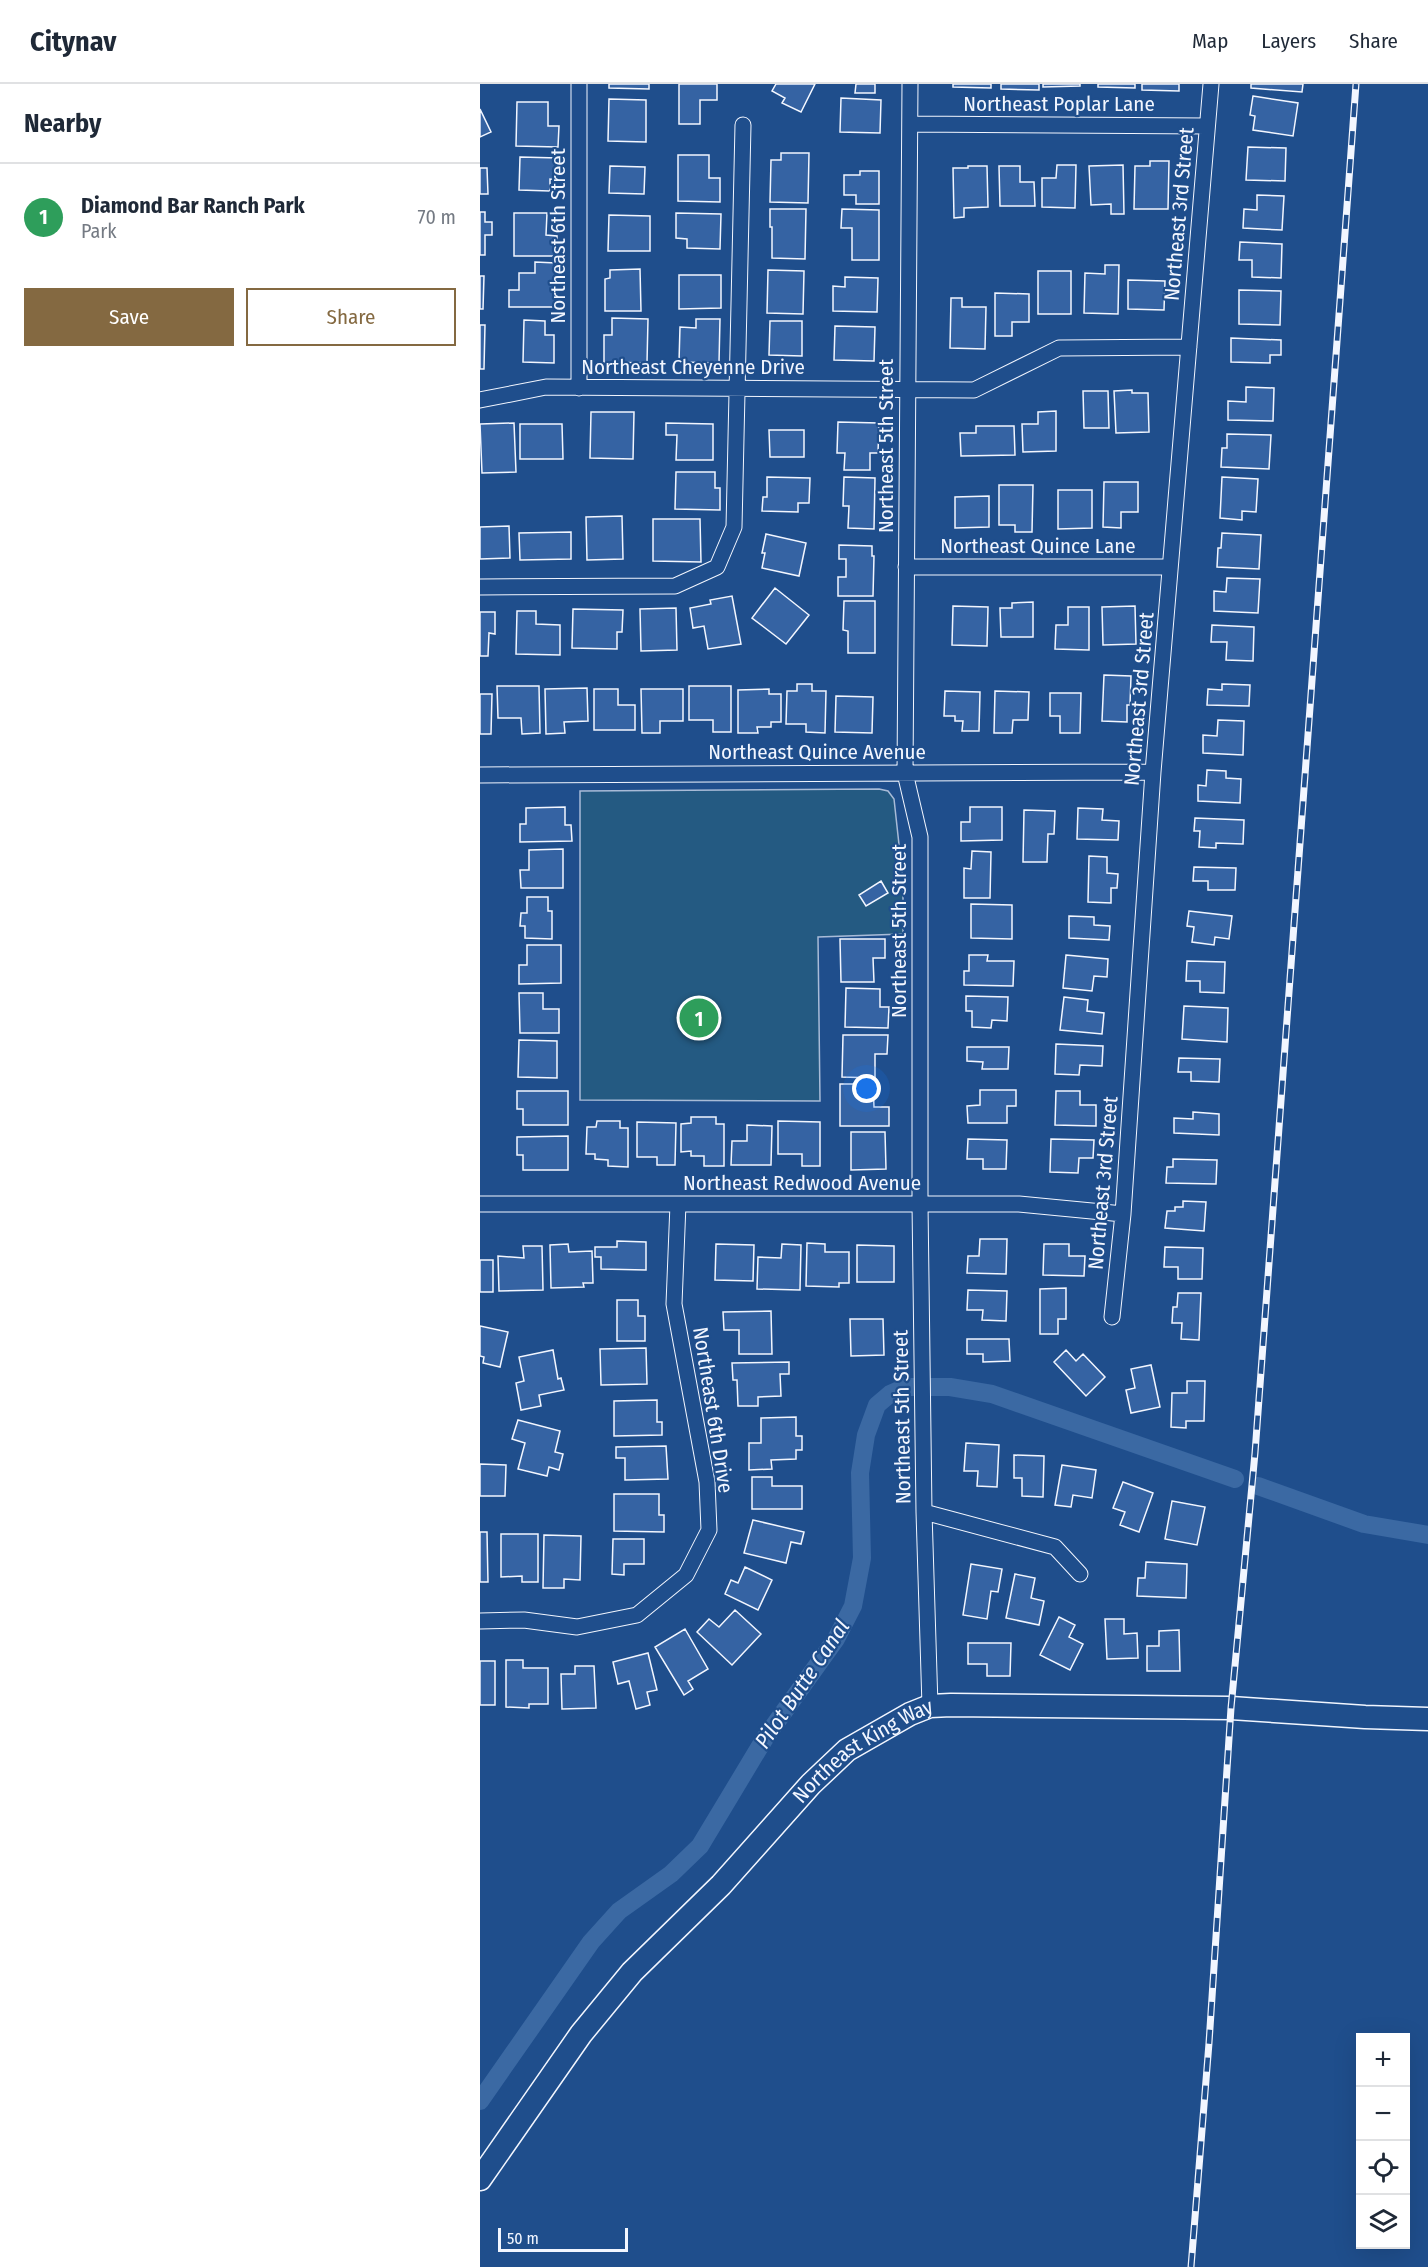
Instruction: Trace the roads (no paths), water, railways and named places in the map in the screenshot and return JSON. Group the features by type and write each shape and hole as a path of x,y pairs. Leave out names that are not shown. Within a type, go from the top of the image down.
{"street":[{"name":"Northeast 6th Street","path":"579,84 579,388"},
{"name":"Northeast 5th Street","path":"910,84 905,773 920,837 920,1204 924,1512 930,1706"},
{"name":"Northeast 3rd Street","path":"1112,1317 1123,1214 1153,772 1211,84"},
{"name":"Northeast Poplar Lane","path":"910,124 1207,126"},
{"path":"480,587 675,586 717,567 734,527 743,125"},
{"name":"Northeast Cheyenne Drive","path":"480,400 546,387 974,390 1059,348 1189,347"},
{"name":"Northeast Quince Lane","path":"906,567 1170,567"},
{"name":"Northeast Quince Avenue","path":"480,775 1153,772"},
{"name":"Northeast Redwood Avenue","path":"480,1204 1019,1204 1123,1214"},
{"name":"Northeast 6th Drive","path":"480,1621 524,1620 577,1627 637,1615 686,1575 709,1530 707,1482 674,1304 678,1204"},
{"path":"924,1512 1055,1547 1080,1574"},
{"name":"Northeast King Way","path":"480,2179 581,2034 632,1972 721,1885 811,1784 847,1750 910,1714 930,1706 951,1705 1231,1708 1428,1719"}],"waterway":[{"name":"Pilot Butte Canal","path":"480,2101 591,1942 619,1911 671,1874 700,1846 765,1738 836,1639 853,1606 862,1558 860,1473 866,1435 877,1405 890,1394 906,1387 950,1387 992,1394 1235,1479"},
{"name":"Pilot Butte Canal","path":"1258,1486 1364,1524 1428,1535"}],"railway":[{"path":"1191,2267 1209,2043 1231,1708 1255,1453 1356,84"}],"place":[{"name":"Diamond Bar Ranch Park","path":"699,1018"}]}
